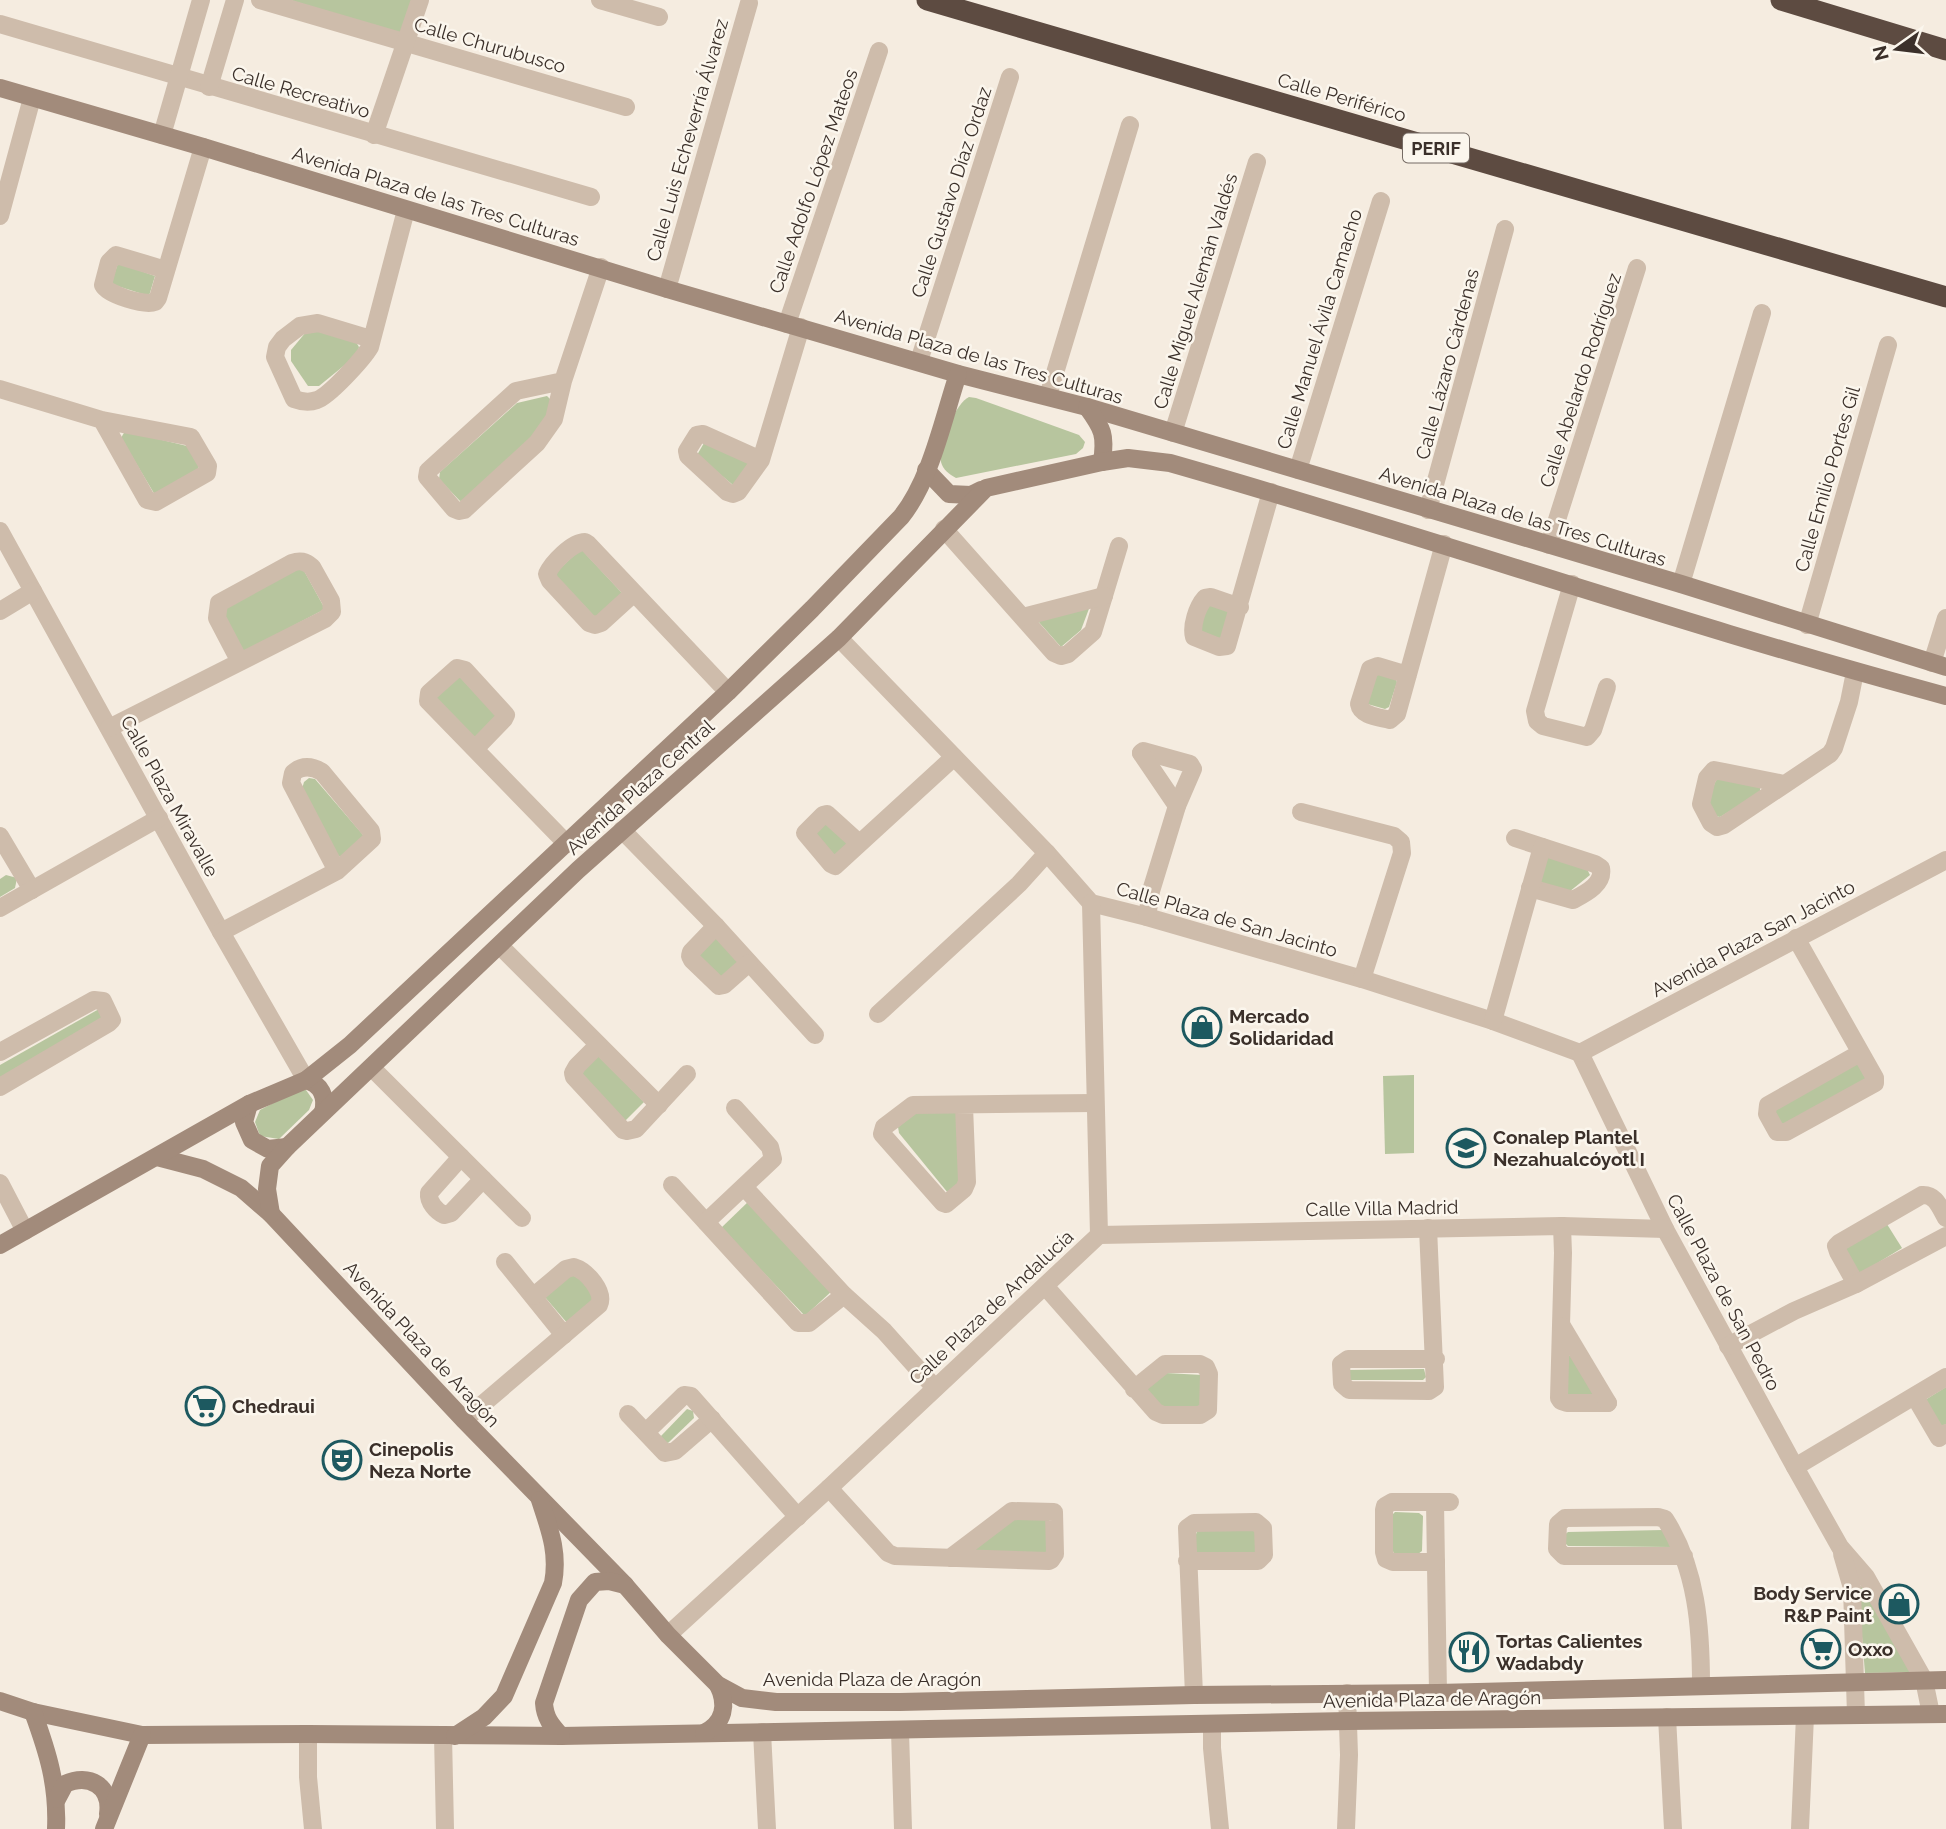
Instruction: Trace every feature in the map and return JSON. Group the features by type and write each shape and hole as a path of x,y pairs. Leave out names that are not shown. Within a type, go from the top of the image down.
{"highway":[{"name":"Calle Periférico","path":"927,0 1946,297"},
{"path":"1781,0 1946,50"}],"street":[{"path":"162,135 201,0"},
{"path":"209,86 235,0"},
{"name":"Calle Churubusco","path":"260,0 626,107"},
{"path":"374,135 420,0"},
{"path":"600,0 659,17"},
{"name":"Calle Luis Echeverría Álvarez","path":"667,289 749,3"},
{"name":"Calle Recreativo","path":"0,24 591,197"},
{"name":"Calle Adolfo López Mateos","path":"761,460 794,354 794,326 879,51"},
{"name":"Calle Gustavo Díaz Ordaz","path":"919,361 1010,77"},
{"name":"Avenida Plaza de las Tres Culturas","path":"0,88 667,289 958,374 1087,407 1681,584 1939,665"},
{"path":"0,216 32,98"},
{"path":"1048,396 1130,125"},
{"path":"166,270 203,147"},
{"name":"Calle Miguel Alemán Valdés","path":"1173,433 1257,162"},
{"name":"Calle Manuel Ávila Camacho","path":"1298,470 1381,201"},
{"path":"371,339 318,323 300,326 283,339 277,347 275,357 294,399 309,402 320,399 364,358 370,347 406,210"},
{"name":"Calle Lázaro Cárdenas","path":"1428,510 1505,229"},
{"path":"564,381 516,391 428,471 427,477 454,509 464,510 537,443 554,419 601,267"},
{"name":"Calle Abelardo Rodríguez","path":"1549,545 1637,268"},
{"path":"1681,584 1762,313"},
{"name":"Calle Emilio Portes Gil","path":"1807,625 1888,345"},
{"name":"Avenida Plaza Central","path":"157,1157 249,1104 306,1080 396,1004 728,692 812,609 901,517 913,501 958,374"},
{"path":"0,389 102,420 191,437 208,466 207,473 156,502 147,500 102,420"},
{"path":"1087,407 1104,433 1102,461"},
{"path":"926,470 949,494 971,495 986,488 1102,461 1150,459 1444,544 1855,672 1946,696"},
{"name":"Avenida Plaza Central","path":"271,1214 267,1189 270,1166 286,1147 622,830 839,638 986,488"},
{"path":"1240,607 1271,492"},
{"path":"944,530 1054,653 1061,656 1065,656 1093,632 1119,546"},
{"name":"Calle Plaza Miravalle","path":"0,531 221,932 306,1080"},
{"path":"634,593 601,623 595,625 589,623 550,581 547,574 582,541 634,593 728,692"},
{"path":"1409,676 1444,544"},
{"path":"109,728 240,662 325,619 331,612 331,601 308,563 292,563 219,603 217,618 240,662"},
{"path":"1572,584 1535,711 1537,721 1543,726 1587,737 1593,730 1606,687"},
{"path":"0,611 33,591"},
{"path":"1023,617 1104,596"},
{"path":"1939,665 1946,618"},
{"name":"Calle Plaza de San Jacinto","path":"839,638 1047,853 1091,904 1147,917 1362,979 1493,1021 1580,1053"},
{"path":"475,749 506,715 465,670 457,668 429,693 428,701 567,844"},
{"path":"1784,784 1832,751 1849,702 1855,672"},
{"path":"859,844 954,757"},
{"path":"221,932 337,871 371,841 372,834 321,772 315,768 301,768 293,773 291,783 337,871"},
{"path":"1147,917 1177,806"},
{"path":"1301,812 1394,836 1401,842 1402,853 1362,979"},
{"path":"0,908 159,818"},
{"path":"622,830 716,926 815,1035"},
{"path":"0,836 7,863 32,890"},
{"path":"1515,838 1601,868 1602,877 1598,882 1573,900 1530,888"},
{"path":"1493,1021 1542,847"},
{"path":"878,1014 1019,884 1047,853"},
{"name":"Avenida Plaza San Jacinto","path":"1580,1053 1946,860"},
{"name":"Calle Plaza de Andalucía","path":"668,1634 798,1517 1099,1235 1091,904"},
{"path":"716,926 691,952 692,960 719,986 724,985 749,963"},
{"path":"1796,938 1875,1078 1873,1086 1786,1132 1777,1132 1767,1114 1768,1105 1860,1053"},
{"path":"500,946 659,1105"},
{"path":"0,1052 94,1000 103,1001 111,1015 112,1020 108,1023 0,1087"},
{"path":"598,1045 573,1073 576,1081 620,1128 627,1131 636,1129 687,1074"},
{"name":"Calle Plaza de San Pedro","path":"1580,1053 1665,1229 1728,1346 1840,1547 1866,1577 1924,1680 1938,1714"},
{"path":"372,1068 522,1218"},
{"path":"306,1080 314,1082 322,1091 325,1103 323,1112"},
{"path":"964,1105 966,1186 946,1204 883,1137 884,1127 913,1105 1095,1102"},
{"path":"249,1104 244,1122 252,1140 268,1149 286,1147"},
{"path":"706,1222 772,1162 774,1155 735,1108"},
{"path":"0,1245 157,1157"},
{"name":"Avenida Plaza de Aragón","path":"157,1157 203,1169 232,1183 271,1214 464,1420 625,1585 668,1634 718,1685 742,1698 776,1702 901,1702 1438,1693 1946,1680"},
{"path":"461,1157 429,1193 429,1199 439,1212 444,1215 451,1213 483,1180"},
{"path":"0,1183 25,1231"},
{"path":"672,1185 798,1323 809,1323 844,1295"},
{"path":"744,1187 844,1295 884,1331 935,1388"},
{"path":"1856,1284 1838,1252 1836,1247 1839,1243 1922,1195 1934,1198 1946,1218"},
{"path":"1562,1226 1562,1326"},
{"name":"Calle Villa Madrid","path":"1099,1235 1562,1226 1665,1229"},
{"path":"1428,1228 1436,1359 1436,1385 1432,1390 1349,1390 1341,1381 1341,1364 1349,1359 1436,1359"},
{"path":"1728,1346 1794,1311 1856,1284 1946,1236"},
{"path":"505,1262 564,1335"},
{"path":"464,1420 599,1306 601,1299 599,1291 581,1269 574,1266 566,1269 534,1296"},
{"path":"1045,1286 1134,1388"},
{"path":"1794,1466 1946,1377"},
{"path":"646,1432 687,1394 691,1396 798,1517"},
{"path":"1915,1397 1939,1438 1946,1433"},
{"path":"628,1414 668,1454 712,1419"},
{"path":"829,1488 891,1556 950,1558 1051,1560 1055,1554 1054,1512 1012,1511 950,1558"},
{"path":"445,1829 449,1736 484,1717 504,1696 553,1583 555,1546 538,1495"},
{"path":"1436,1562 1393,1562 1386,1559 1383,1514 1385,1506 1392,1502 1443,1502 1436,1562 1438,1693"},
{"path":"1684,1556 1564,1556 1558,1549 1558,1524 1565,1518 1662,1518 1667,1522 1684,1556 1692,1582 1701,1643 1701,1685"},
{"path":"1187,1562 1261,1560 1264,1555 1264,1531 1256,1522 1191,1523 1187,1531 1187,1562 1194,1695"},
{"name":"Calle Plaza de San Pedro","path":"1840,1547 1852,1588 1856,1715"},
{"path":"561,1736 550,1725 544,1703 579,1600 595,1582 609,1581 625,1585"},
{"path":"704,1733 715,1727 723,1712 723,1695 718,1685"},
{"path":"1346,1829 1347,1693"},
{"name":"Avenida Plaza de Aragón","path":"0,1701 33,1712 142,1735 561,1736 1348,1721 1938,1714"},
{"path":"33,1712 48,1754 57,1799 56,1829"},
{"path":"1800,1829 1805,1716"},
{"path":"1667,1717 1673,1829"},
{"path":"1212,1724 1220,1829"},
{"path":"900,1731 903,1829"},
{"path":"762,1732 767,1829"},
{"path":"308,1734 308,1777 313,1829"},
{"path":"106,1823 142,1735"},
{"path":"57,1799 65,1784 83,1779 99,1784 107,1799 106,1823"}],"green space":[{"path":"290,0 413,0 403,34"},
{"path":"118,263 155,276 149,296 111,284"},
{"path":"316,331 356,342 359,347 357,355 319,386 308,386 291,361 291,350 306,332"},
{"path":"547,396 551,400 545,424 467,500 460,501 439,479 440,472 517,403"},
{"path":"969,397 1079,435 1085,442 1083,448 1076,454 956,478 942,465 942,446 953,416"},
{"path":"125,431 187,446 199,464 198,472 155,495 121,438"},
{"path":"704,443 750,464 733,485 697,455"},
{"path":"581,549 622,593 596,618 554,574"},
{"path":"302,567 325,609 243,652 221,609"},
{"path":"1207,605 1231,610 1226,641 1199,631"},
{"path":"1090,606 1081,630 1061,647 1037,620"},
{"path":"456,673 498,717 474,739 433,696"},
{"path":"1368,673 1394,676 1397,682 1389,707 1385,709 1364,703"},
{"path":"1718,776 1760,787 1760,793 1720,817 1714,816 1706,803"},
{"path":"309,778 315,779 364,836 342,856 335,856 302,789"},
{"path":"827,821 851,846 836,860 812,835"},
{"path":"1547,857 1587,869 1590,875 1569,892 1540,882"},
{"path":"6,875 17,878 15,888 0,897 0,879"},
{"path":"718,936 742,960 721,981 697,957"},
{"path":"99,1009 105,1019 0,1079 0,1065"},
{"path":"598,1055 644,1102 624,1122 578,1075"},
{"path":"1859,1062 1870,1081 1781,1129 1771,1110"},
{"path":"1414,1075 1414,1153 1385,1154 1383,1076"},
{"path":"300,1089 306,1090 313,1100 309,1110 279,1139 260,1136 255,1122 260,1110"},
{"path":"957,1111 962,1181 948,1193 899,1133 898,1127 916,1113"},
{"path":"750,1200 834,1289 805,1316 721,1228"},
{"path":"1885,1221 1902,1248 1858,1275 1841,1247"},
{"path":"574,1271 598,1300 568,1324 544,1296"},
{"path":"1571,1354 1596,1395 1567,1395 1568,1357"},
{"path":"1424,1369 1426,1377 1423,1380 1346,1380 1346,1370"},
{"path":"1166,1373 1202,1375 1202,1407 1161,1406 1146,1389"},
{"path":"1946,1387 1946,1424 1941,1427 1925,1400"},
{"path":"687,1409 693,1411 694,1418 668,1443 662,1441 661,1436"},
{"path":"1395,1512 1419,1513 1423,1516 1422,1551 1418,1554 1394,1553 1391,1548 1391,1516"},
{"path":"1049,1516 1049,1552 972,1553 974,1548 1013,1518"},
{"path":"1199,1527 1255,1527 1257,1555 1199,1556 1195,1542"},
{"path":"1663,1530 1671,1547 1568,1546 1563,1536 1568,1532"},
{"path":"1858,1588 1864,1588 1912,1672 1865,1673"}],"place":[{"name":"Mercado Solidaridad","path":"1202,1027"},
{"name":"Conalep Plantel Nezahualcóyotl I","path":"1466,1148"},
{"name":"Chedraui","path":"205,1406"},
{"name":"Cinepolis Neza Norte","path":"342,1460"},
{"name":"Body Service R&P Paint","path":"1899,1604"},
{"name":"Oxxo","path":"1821,1649"},
{"name":"Tortas Calientes Wadabdy","path":"1469,1652"}]}
